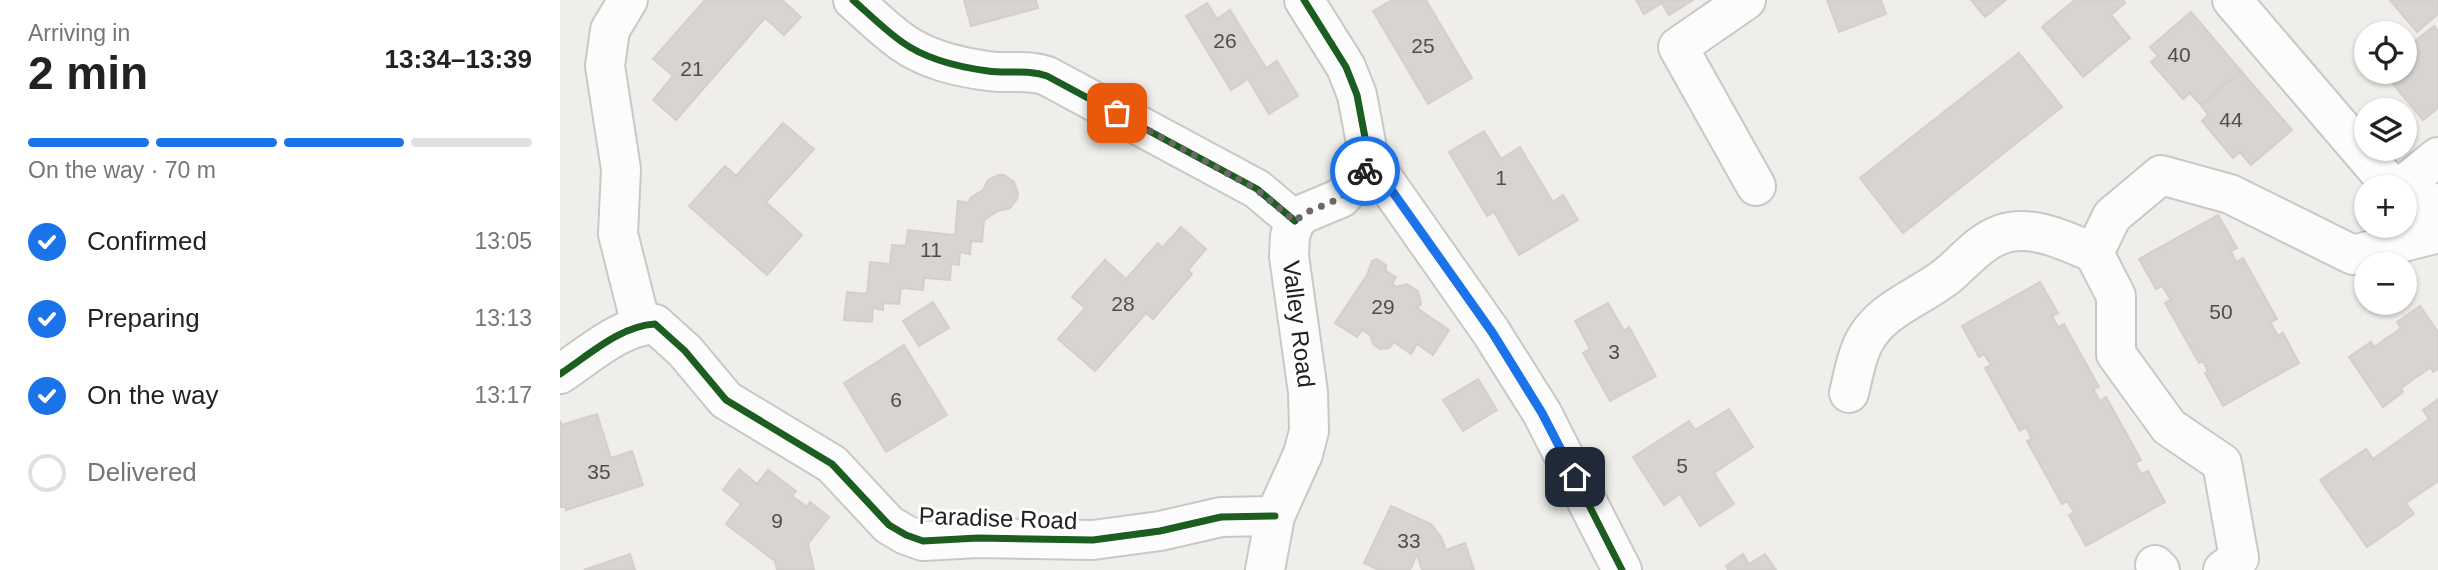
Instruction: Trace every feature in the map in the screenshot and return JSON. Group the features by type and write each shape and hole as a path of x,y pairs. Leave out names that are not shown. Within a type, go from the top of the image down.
{"street":[{"path":"560,374 621,333 641,325 618,234 621,169 605,66 610,30 628,0"},
{"path":"853,0 903,43 932,58 961,68 995,72 1034,71 1047,76 1256,189 1295,221 1305,213 1341,198 1370,164"},
{"path":"1304,0 1346,67 1357,95 1370,164 1385,181 1492,332 1542,413 1622,570"},
{"path":"1746,0 1678,47 1756,186"},
{"path":"2232,0 2382,175"},
{"path":"2094,253 2112,216 2161,175 2230,194 2353,255 2422,215 2438,157"},
{"name":"Valley Road","path":"1270,569 1275,516 1303,454 1309,431 1308,392 1289,256 1290,236 1295,221"},
{"path":"1849,393 1863,344 1872,329 1891,311 1945,278 1979,247 2002,234 2029,231 2058,237 2094,253 2116,296 2116,354 2169,427 2222,463 2239,558 2223,570"},
{"name":"Paradise Road","path":"641,325 655,324 665,330 726,400 832,464 889,525 923,541 978,538 1093,540 1160,531 1222,517 1275,516"}],"building":[{"path":"705,0 782,0 801,17 784,35 765,18 676,120 653,100 673,76 653,59"},
{"path":"964,0 1036,0 1038,8 971,26"},
{"path":"1392,0 1426,0 1472,78 1428,104 1373,11"},
{"path":"1636,0 1693,0 1669,15 1662,3 1644,14"},
{"path":"1827,0 1881,0 1886,14 1839,32"},
{"path":"1971,0 2006,0 1985,17"},
{"path":"2075,0 2123,0 2125,3 2111,15 2130,38 2083,77 2042,27"},
{"path":"2390,0 2438,0 2438,14 2417,32 2417,21 2408,21"},
{"path":"1207,3 1217,19 1230,10 1266,68 1277,61 1298,96 1269,114 1248,79 1231,90 1186,16"},
{"path":"2191,12 2241,71 2201,105 2190,93 2183,99 2151,62 2158,56 2150,47"},
{"path":"2434,26 2438,31 2438,108 2423,120 2417,113 2417,98 2405,98 2393,84 2417,84 2417,40"},
{"path":"2019,53 2062,107 1903,233 1860,178"},
{"path":"2241,71 2292,130 2251,165 2240,152 2233,158 2202,121 2208,115 2201,105"},
{"path":"783,123 814,149 766,202 802,235 767,275 689,206 725,166 736,176"},
{"path":"1484,131 1501,159 1520,147 1553,202 1563,195 1578,220 1519,255 1494,212 1487,216 1449,152"},
{"path":"1004,175 1014,182 1017,199 1010,208 998,211 984,220 982,242 971,241 970,254 960,252 959,265 951,264 950,280 924,278 923,290 901,288 899,304 883,303 883,310 873,308 872,322 844,320 847,292 867,294 870,262 890,264 892,245 906,246 908,230 955,235 958,201 969,203 970,198 983,190 988,180"},
{"path":"2218,215 2237,248 2231,251 2236,262 2243,258 2277,319 2270,322 2278,336 2283,333 2299,363 2223,406 2205,373 2208,371 2203,361 2199,363 2165,303 2171,300 2162,286 2156,289 2139,259"},
{"path":"1181,227 1206,249 1188,270 1192,274 1153,319 1146,313 1095,371 1058,339 1085,308 1072,297 1105,260 1126,279 1158,243 1162,248"},
{"path":"1377,259 1386,265 1386,271 1396,277 1392,284 1397,287 1407,284 1418,291 1421,304 1417,308 1449,330 1433,355 1417,344 1411,354 1394,342 1389,348 1380,349 1373,344 1370,335 1362,330 1357,337 1335,323 1367,275 1372,261"},
{"path":"2040,282 2058,313 2052,316 2058,327 2064,324 2099,387 2093,389 2100,401 2106,397 2141,460 2135,463 2141,474 2148,471 2165,502 2086,546 2069,515 2074,512 2067,501 2062,504 2027,441 2032,439 2026,427 2020,431 1985,368 1991,365 1984,354 1979,357 1962,326"},
{"path":"933,302 949,328 919,346 903,321"},
{"path":"1608,303 1624,331 1629,327 1656,376 1610,401 1583,353 1590,349 1575,321"},
{"path":"2420,306 2438,332 2438,369 2433,372 2431,367 2401,388 2403,392 2383,407 2349,357 2371,342 2374,347 2401,328 2397,322 2407,315 2417,315 2417,308"},
{"path":"904,345 947,415 886,452 844,383"},
{"path":"1478,379 1497,410 1463,431 1443,400"},
{"path":"2438,399 2438,481 2406,503 2414,514 2367,547 2320,480 2366,449 2373,459 2429,419 2423,410"},
{"path":"1729,409 1753,447 1714,473 1734,504 1700,526 1680,494 1664,505 1633,457 1689,421 1695,430"},
{"path":"597,414 611,458 632,451 643,485 566,510 566,507 560,507 560,421 562,425"},
{"path":"739,469 757,484 768,470 796,491 792,496 807,507 810,502 829,517 808,544 814,570 777,570 775,561 726,524 741,504 723,490"},
{"path":"1391,506 1431,524 1441,537 1446,550 1465,543 1474,570 1422,570 1417,554 1410,570 1379,570 1364,563"},
{"path":"630,554 635,570 584,570"},
{"path":"1743,554 1749,564 1765,554 1776,570 1728,570 1726,566"}],"cycle path":[{"path":"853,0 902,42 932,58 954,65 996,72 1047,76 1257,189 1295,221"},
{"path":"1304,0 1346,67 1357,95 1370,164 1385,181 1491,332 1542,413 1622,570"},
{"path":"560,374 617,336 629,330 655,324 685,351 726,400 832,464 889,525 923,541 978,538 1093,540 1160,531 1221,517 1275,516"}],"way so far":[{"path":"1117,113 1256,189 1276,202 1295,221 1305,213 1341,198 1365,171"}],"route":[{"path":"1365,171 1370,164 1385,181 1492,332 1542,413 1575,477"}]}
